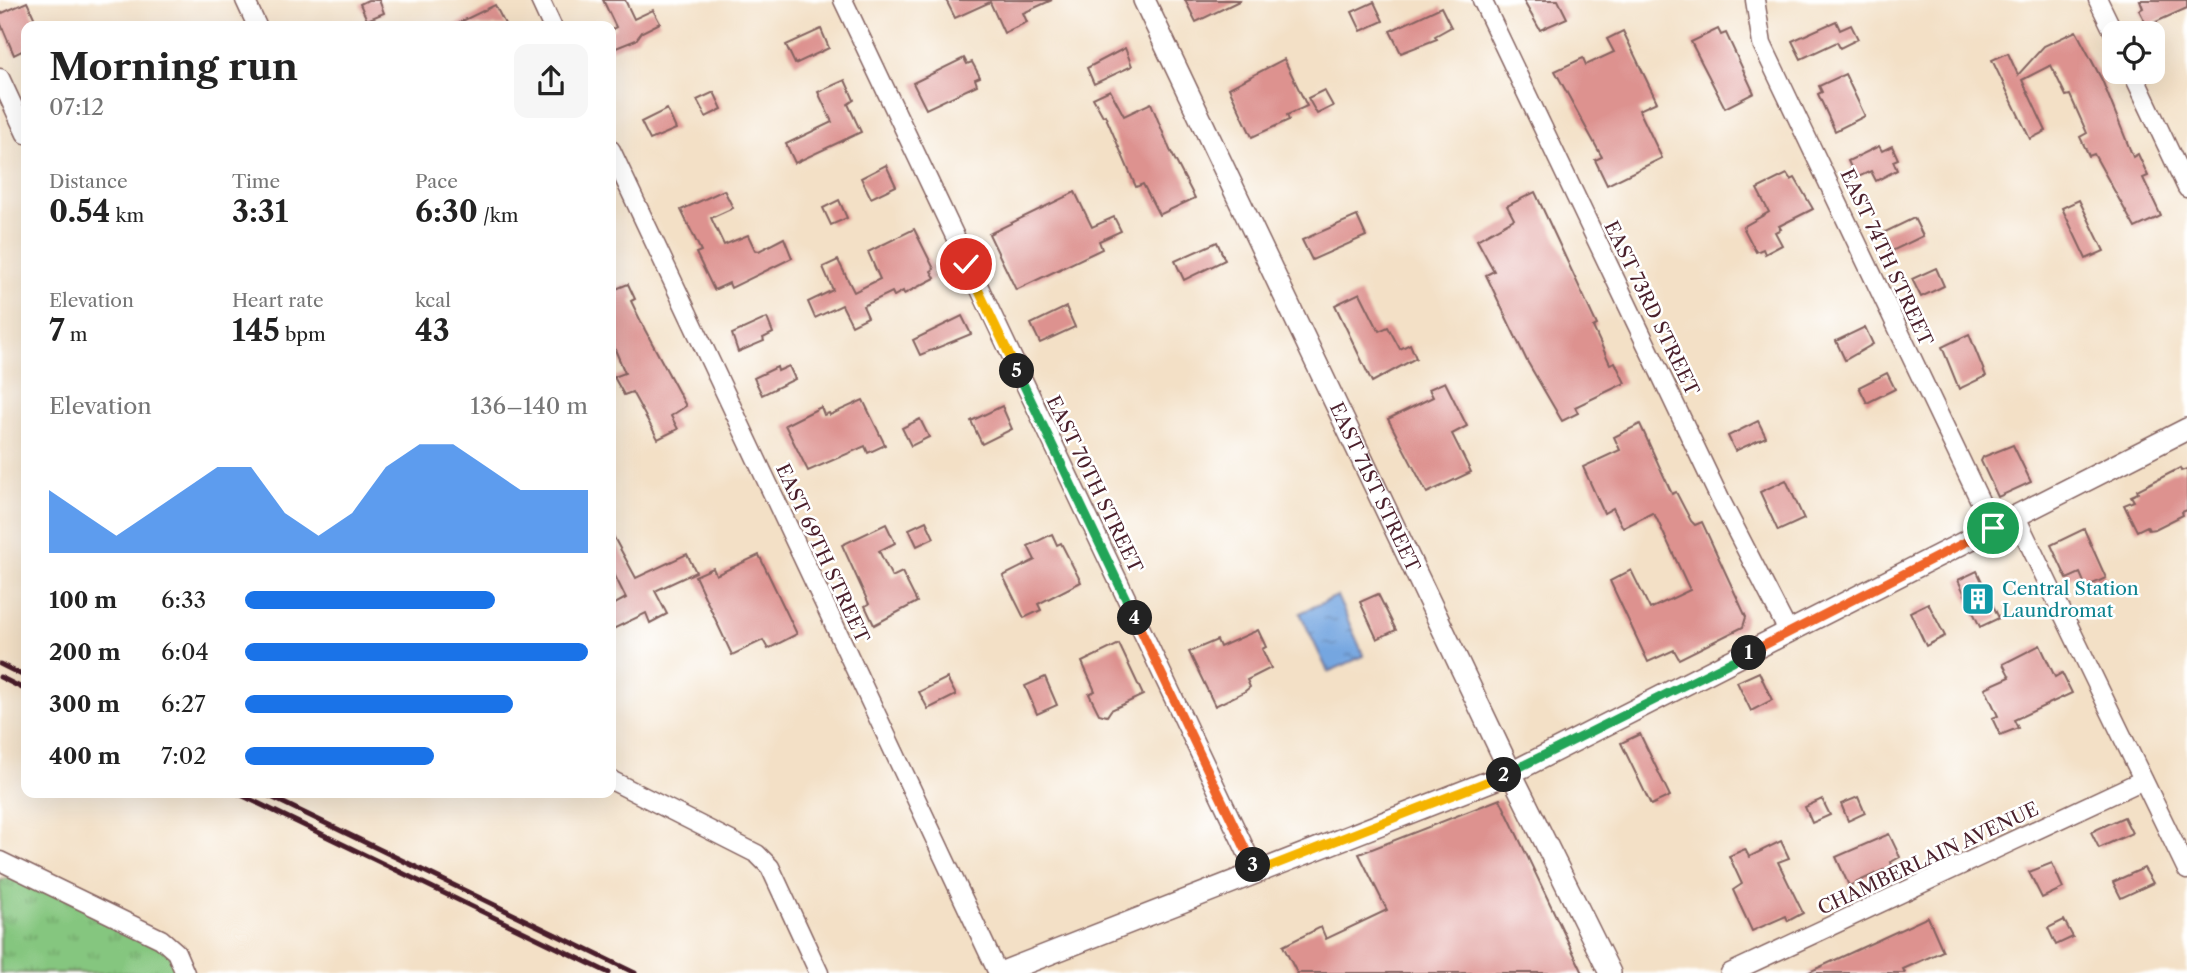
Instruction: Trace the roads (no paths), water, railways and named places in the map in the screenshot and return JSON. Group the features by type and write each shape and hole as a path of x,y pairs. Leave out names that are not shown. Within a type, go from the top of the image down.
{"street":[{"path":"245,0 255,21"},
{"path":"540,0 550,21"},
{"name":"EAST 70TH STREET","path":"843,0 1256,872"},
{"name":"EAST 71ST STREET","path":"1144,0 1511,773 1610,973"},
{"name":"EAST 73RD STREET","path":"1482,0 1720,499 1789,633"},
{"name":"EAST 74TH STREET","path":"1755,0 1762,44 1993,528"},
{"path":"2098,0 2108,21"},
{"path":"0,78 21,123"},
{"path":"2138,84 2187,188"},
{"name":"EAST 69TH STREET","path":"616,161 999,973"},
{"path":"999,973 1511,773 2187,429"},
{"path":"2016,517 2187,870"},
{"name":"CHAMBERLAIN AVENUE","path":"1730,973 2143,780"},
{"path":"616,782 757,854 770,867 819,973"},
{"path":"0,862 161,939 176,953 185,973"}],"water":[{"path":"1337,596 1364,656 1328,672 1300,613"}],"railway":[{"path":"0,664 21,674"},
{"path":"0,677 21,688"},
{"path":"247,798 609,973"},
{"path":"273,798 635,973"}],"place":[{"name":"Central Station Laundromat","path":"1978,599"}]}
